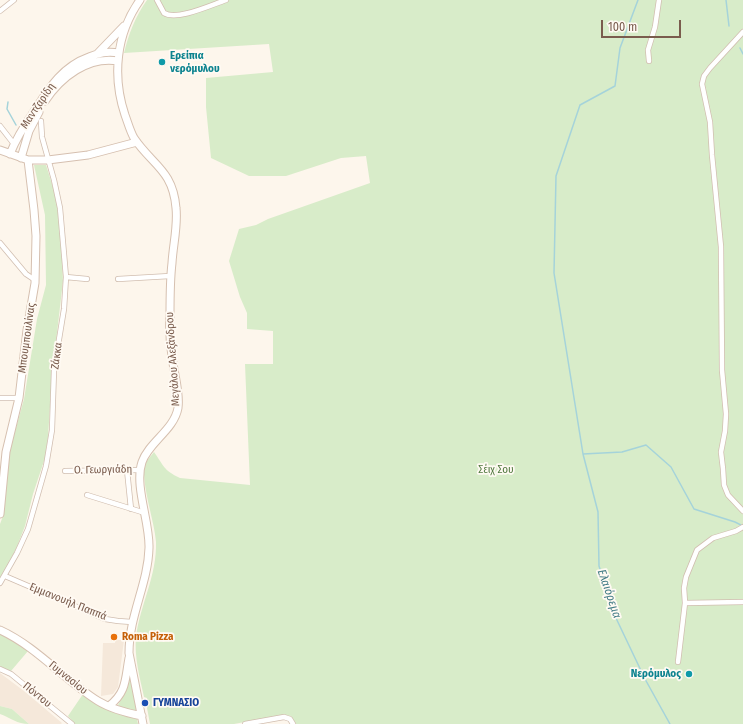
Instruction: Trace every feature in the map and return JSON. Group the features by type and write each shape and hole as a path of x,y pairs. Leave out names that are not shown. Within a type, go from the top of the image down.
{"street":[{"path":"0,11 14,0"},
{"name":"Μεγάλου Αλεξάνδρου","path":"140,0 127,23 119,53 117,74 118,92 129,126 137,142 163,170 171,184 174,195 176,220 170,276 170,344 178,406 176,415 172,422 146,455 140,470 140,484 148,528 149,557 132,622 130,653 143,724"},
{"path":"157,0 164,13 172,16 187,13 226,0"},
{"path":"649,61 648,52 655,30 659,0"},
{"path":"118,92 113,70 97,57 127,23"},
{"path":"743,32 704,76 702,89 710,122 721,242 723,379 726,414 725,431 721,452 724,485 728,495 743,511"},
{"name":"Μαντζαρίδη","path":"24,159 29,131 47,98 62,81 73,72 106,51 119,53"},
{"name":"Μαντζαρίδη","path":"10,154 14,144 43,96 57,78 69,67 82,60 97,57 118,61"},
{"name":"Ζάκκα","path":"0,583 17,553 28,529 50,447 53,414 54,370 64,309 66,277 60,208 42,137 41,121"},
{"path":"0,126 14,144"},
{"path":"0,150 24,159 48,160 88,155 137,142"},
{"name":"Μπουμπουλίνας","path":"0,514 6,452 19,398 27,330 35,280 36,236 34,210 24,159"},
{"path":"0,243 26,274 35,280"},
{"path":"118,279 170,276"},
{"path":"66,277 86,279"},
{"path":"0,398 19,398"},
{"path":"127,470 131,509"},
{"name":"Ο. Γεωργιάδη","path":"65,471 140,470"},
{"path":"87,495 146,513"},
{"path":"678,662 685,603 684,588 686,577 697,550 713,538 736,531 743,527"},
{"name":"Εμμανουήλ Παππά","path":"5,576 105,618 132,622"},
{"path":"685,603 743,602"},
{"name":"Γυμνασίου","path":"0,630 27,646 98,701 127,713 142,716"},
{"path":"109,706 122,693 130,653"},
{"name":"Πόντου","path":"0,669 11,674 72,724"},
{"path":"245,724 286,717 292,722"}],"shaded area":[{"path":"115,640 124,640 118,687 113,694 101,696 103,643 115,643"},
{"path":"0,673 62,723 29,724 12,709 0,706"}],"green space":[{"name":"Σέιχ Σου","path":"147,0 743,0 743,724 296,724 291,716 282,715 234,724 150,724 147,698 144,697 136,652 138,625 156,555 155,534 144,480 145,464 154,452 167,470 180,478 250,485 245,364 273,364 273,331 247,329 247,313 240,297 229,261 239,229 256,225 268,219 370,183 366,156 341,158 286,176 249,176 211,158 206,107 206,78 273,72 269,44 124,53 133,25"},
{"path":"34,165 46,165 60,209 63,281 52,376 48,437 45,458 33,494 25,526 16,549 0,579 0,524 3,516 6,464 24,399 37,319 46,285 45,215"},
{"path":"0,634 11,639 28,651 11,671 0,667"},
{"path":"129,675 137,711 127,710 118,705 125,693"},
{"path":"83,694 120,714 137,719 138,724 75,724 68,716"},
{"path":"0,706 12,709 29,724 17,722 0,714"}],"waterway":[{"path":"638,0 620,48 615,86 580,105 556,176 554,273 583,454 622,452 646,445 671,467 694,509 743,526"},
{"name":"Ελαιόρεμα","path":"726,0 729,26"},
{"path":"740,48 743,54"},
{"path":"8,102 7,109 16,125"},
{"name":"Ελαιόρεμα","path":"583,454 598,512 599,566 615,616 645,679 670,724"}],"place":[{"name":"Ερείπια νερόμυλου","path":"162,62"},
{"name":"Roma Pizza","path":"114,637"},
{"name":"Νερόμυλος","path":"689,674"},
{"name":"ΓΥΜΝΑΣΙΟ","path":"145,703"}]}
